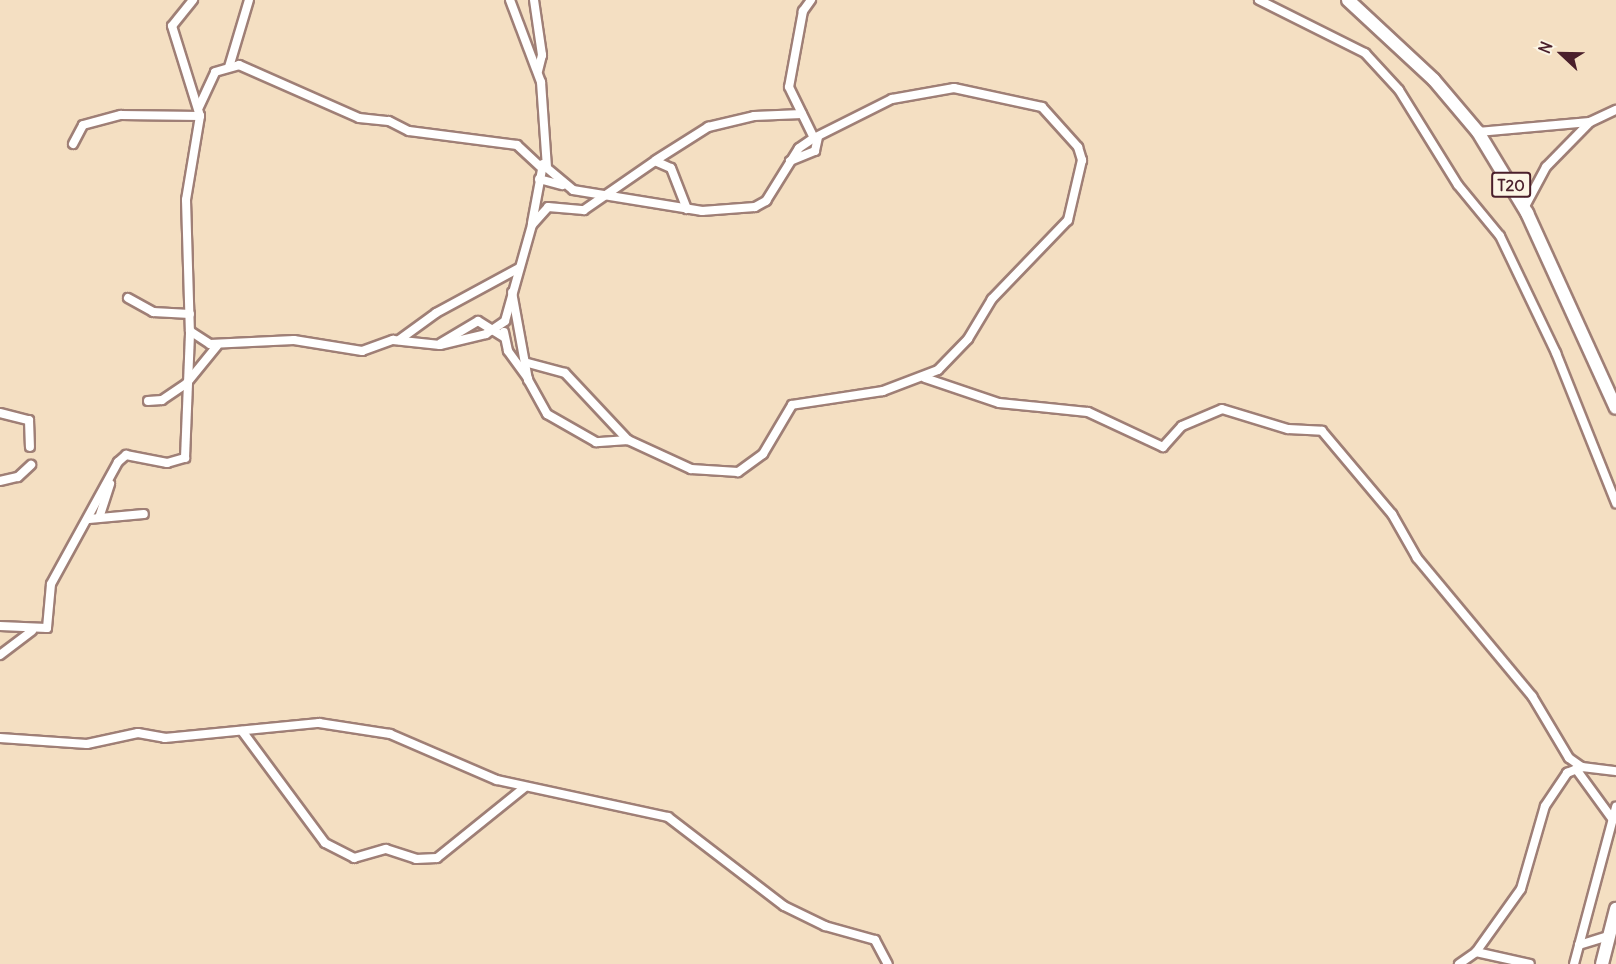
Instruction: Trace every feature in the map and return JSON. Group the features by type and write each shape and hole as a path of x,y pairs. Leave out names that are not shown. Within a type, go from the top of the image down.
{"main road":[{"name":"T20","path":"1348,0 1434,80 1478,132 1524,208 1616,408"},
{"path":"1602,964 1605,950 1612,938 1616,909"}],"street":[{"path":"0,626 34,631 47,628 51,584 126,455 167,463 185,458 190,331 186,200 200,116 172,26 194,0"},
{"path":"229,67 249,0"},
{"path":"504,337 512,292 532,225 545,157 538,71 510,0"},
{"path":"527,0 534,13"},
{"path":"534,0 534,13 542,55 538,71"},
{"path":"539,179 606,198 687,209 761,205 790,161 815,151 816,137 791,97 789,70 803,11 811,0"},
{"path":"1259,0 1365,53 1400,92 1458,185 1500,236 1556,353 1616,503"},
{"path":"199,107 213,75 229,67 253,68 359,118 389,121 409,131 517,145 542,168"},
{"path":"528,363 565,373 628,440 691,469 738,472 757,461 792,405 860,396 925,378 953,356 992,298 1068,220 1081,172 1078,147 1042,107 962,87 892,99 816,137"},
{"path":"1478,132 1590,122 1616,110"},
{"path":"532,225 548,207 584,210 606,198 655,161 708,127 754,116 802,114"},
{"path":"74,144 83,125 121,115 200,116"},
{"path":"1524,208 1546,167 1590,122"},
{"path":"545,157 563,186"},
{"path":"655,161 671,168 687,209"},
{"path":"190,331 217,346 294,340 362,351 399,340 436,313 519,268"},
{"path":"512,292 528,363 528,380"},
{"path":"128,298 153,312 190,314"},
{"path":"440,345 467,324 478,321 504,337 547,414 576,435 596,442 628,440"},
{"path":"399,340 440,345 496,331 506,321"},
{"path":"148,401 162,400 189,380 217,346"},
{"path":"925,378 999,402 1088,412 1164,447 1190,421 1222,409 1288,429 1322,431 1392,514 1417,558 1532,696 1561,748 1579,768 1613,820"},
{"path":"0,413 29,420 30,447"},
{"path":"0,481 18,477 32,465"},
{"path":"99,518 110,479"},
{"path":"88,519 144,514"},
{"path":"0,655 34,631"},
{"path":"0,738 87,744 138,732 165,738 318,723 380,732 525,787 668,817 784,906 825,926 875,940 888,964"},
{"path":"242,731 325,843 354,858 388,849 416,859 437,858 525,787"},
{"path":"1460,964 1476,952 1521,889 1545,806 1567,772 1579,768 1616,771"},
{"path":"1574,964 1616,807"},
{"path":"1579,945 1612,938"},
{"path":"1476,952 1530,964"}]}
